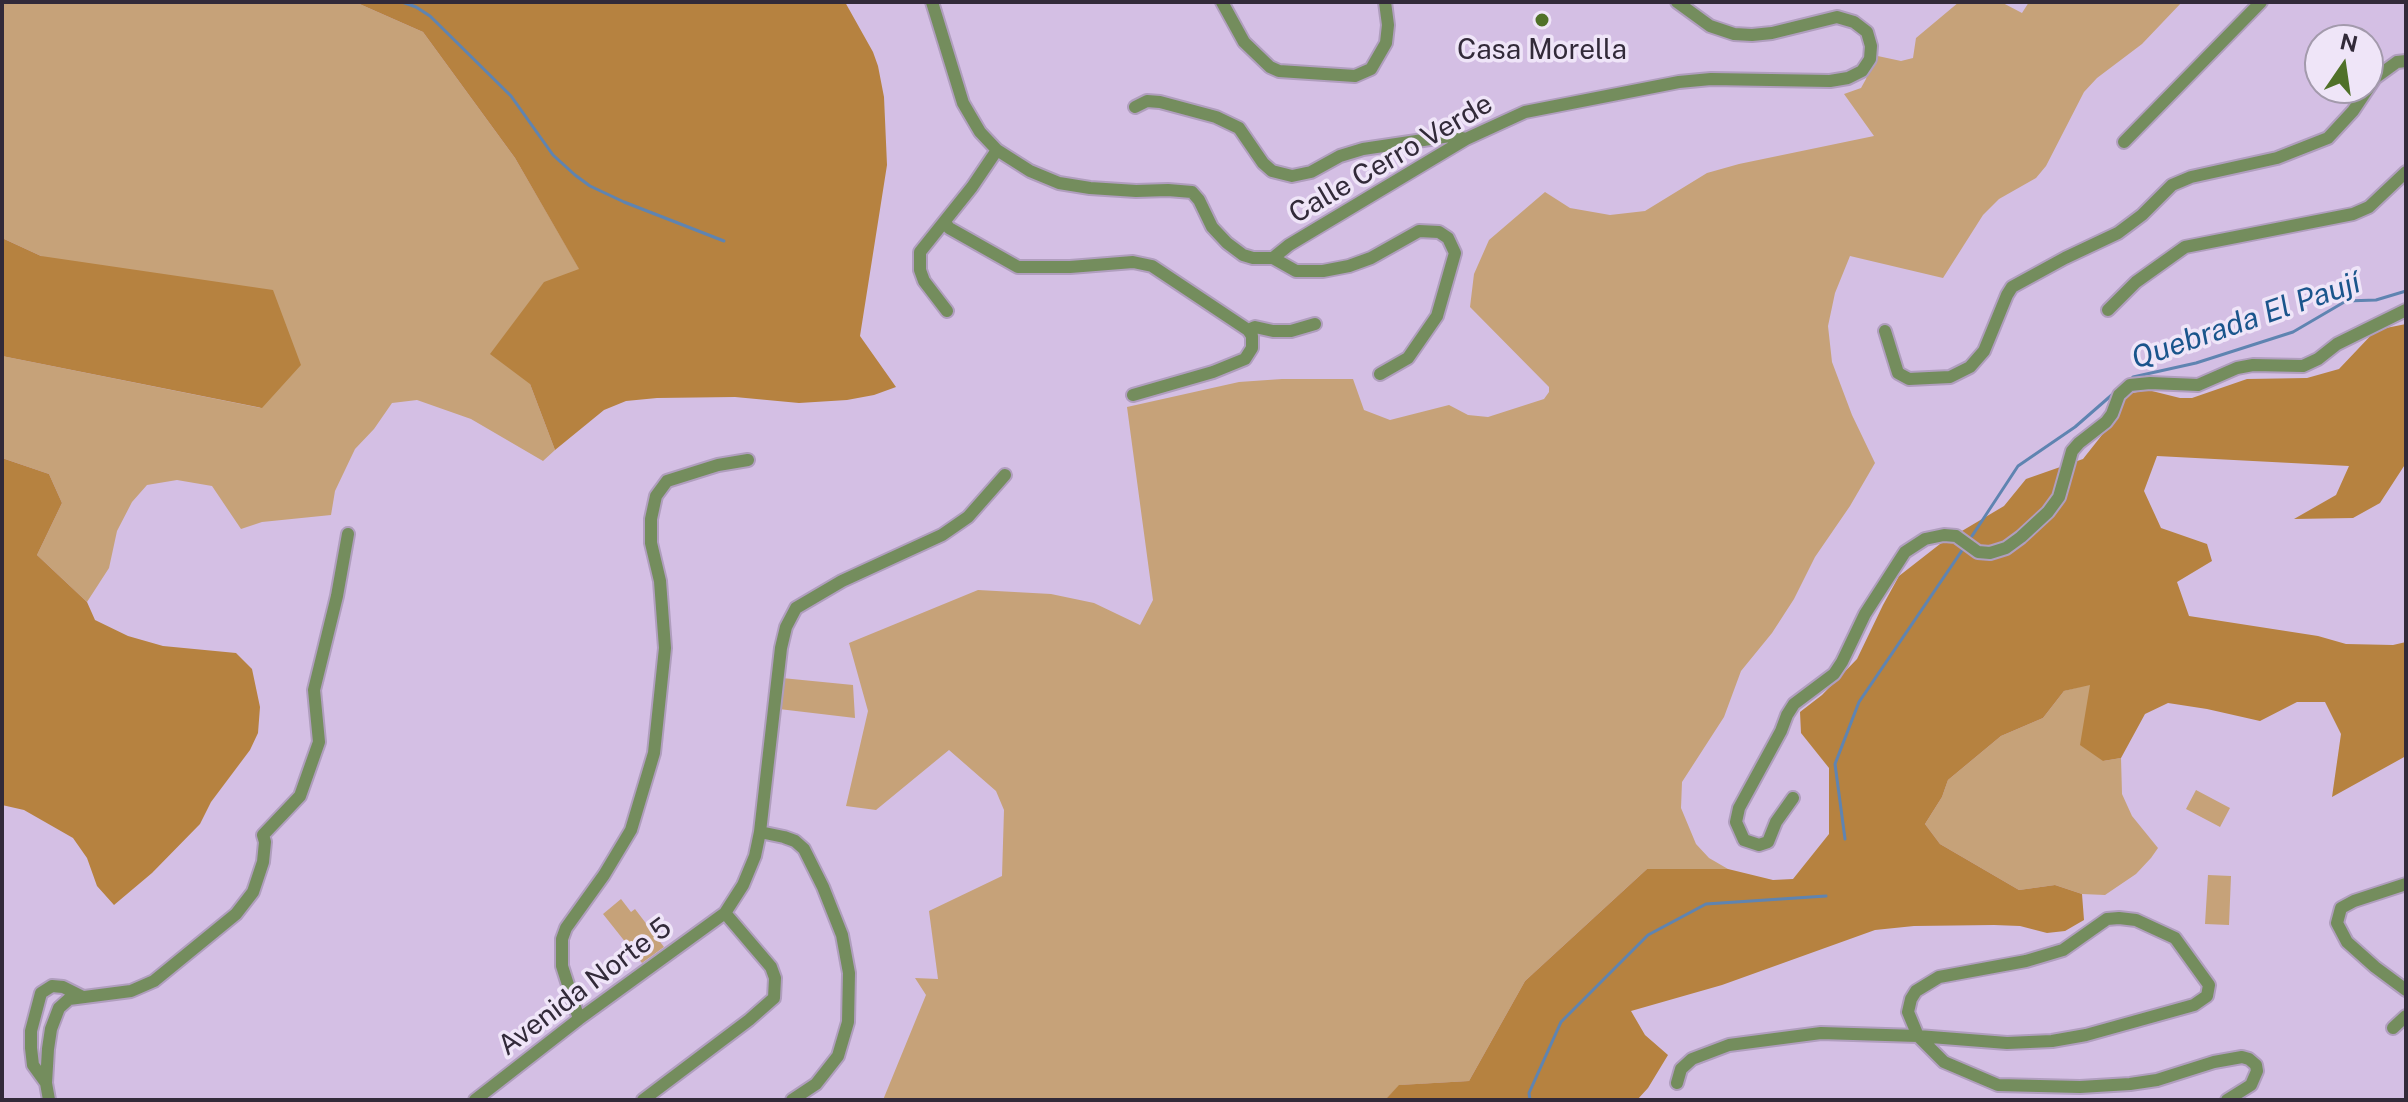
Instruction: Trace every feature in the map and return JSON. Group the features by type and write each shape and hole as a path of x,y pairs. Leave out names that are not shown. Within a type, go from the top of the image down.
{"street":[{"name":"Calle Cerro Verde","path":"932,2 963,103 980,132 997,150 1030,171 1059,183 1090,188 1192,192 1212,227 1227,243 1253,258 1273,258 1289,245 1466,139 1525,112 1679,82 1711,79 1830,81 1848,78 1862,71 1870,59 1871,46 1867,32 1854,22 1837,17 1772,33 1734,34 1710,26 1677,2"},
{"path":"1222,2 1244,42 1270,67 1279,71 1355,76 1371,69 1386,43 1388,25 1385,2"},
{"path":"2124,142 2261,2"},
{"path":"1885,331 1898,373 1909,379 1950,377 1970,367 1984,351 2012,287 2118,233 2142,215 2172,185 2191,177 2277,158 2328,138 2353,111 2375,78 2397,62 2406,61"},
{"path":"1135,107 1147,101 1160,102 1216,117 1239,128 1272,171 1292,176 1311,172 1340,156 1363,149 1442,137 1466,139"},
{"path":"947,311 924,281 920,270 920,252 997,150"},
{"path":"2108,310 2136,282 2185,247 2353,214 2369,207 2406,172"},
{"path":"945,222 949,228 1018,267 1133,262 1152,266 1248,330 1252,336 1252,348 1245,359 1213,372 1133,395"},
{"path":"1273,258 1296,271 1323,271 1371,258 1419,231 1439,232 1448,238 1455,253 1437,316 1408,358 1380,374"},
{"path":"1793,798 1776,822 1768,842 1759,845 1744,840 1736,822 1739,808 1787,715 1794,704 1834,674 1865,614 1905,552 1925,539 1944,535 1956,536 1978,552 1990,553 2006,548 2021,537 2059,497 2072,451 2106,422 2119,395 2130,385 2198,385 2237,368 2253,365 2303,366 2384,318 2406,310"},
{"path":"1248,330 1255,327 1291,331 1315,324"},
{"path":"579,1019 562,966 562,939 566,928 631,830 654,753 665,648 660,581 651,543 651,519 656,496 667,481 718,465 748,460"},
{"path":"643,1100 774,998 775,978 771,967 725,913 743,885 755,856 781,648 786,627 796,608 842,581 942,535 968,517 1005,475"},
{"path":"49,1100 46,1083 51,1029 59,1008 69,999 131,991 154,981 236,914 253,892 263,862 263,835 300,796 319,742 314,690 337,596 348,534"},
{"path":"760,832 795,841 804,849 842,935 849,973 848,1022 838,1056 816,1084 792,1100"},
{"path":"2406,884 2341,908 2337,923 2347,942 2406,990"},
{"name":"Avenida Norte 5","path":"475,1100 579,1019 725,913"},
{"path":"1677,1083 1681,1069 1692,1059 1729,1045 1821,1033 1918,1036 2007,1043 2052,1041 2086,1035 2194,1005 2207,996 2209,985 2175,938 2136,920 2107,919 2063,950 2026,961 1939,977 1916,991 1908,1012 1918,1036 1944,1062 1998,1085 2080,1087 2130,1084 2157,1080 2214,1062 2242,1057 2249,1059 2256,1065 2257,1071 2251,1085 2227,1100"},
{"path":"46,1083 33,1065 31,1048 31,1031 41,993 52,986 63,987 81,996"},
{"path":"2393,1028 2406,1016"}],"shaded area":[{"path":"2,2 355,2 423,32 515,158 580,270 530,384 555,450 543,461 471,419 417,400 392,403 355,449 335,491 331,515 262,522 241,529 212,486 177,480 147,485 132,502 117,531 109,568 87,602 37,555 62,503 49,474 2,458 2,356 261,408 41,256 2,238"},
{"path":"355,2 845,2 873,52 884,97 887,165 860,336 896,387 847,400 799,403 735,397 626,401 604,410 555,450 530,384 490,354 544,282 579,269 515,158 423,32"},
{"path":"1959,2 2001,2 2022,13 2029,2 2182,2 2142,44 2097,78 2084,92 2046,166 2036,178 1999,199 1983,215 1943,278 1850,256 1835,293 1828,326 1832,362 1875,463 1815,557 1794,599 1772,633 1741,671 1724,717 1682,782 1681,808 1696,844 1709,858 1728,869 1647,869 1525,981 1469,1081 1400,1085 1385,1100 883,1100 926,995 915,978 938,979 929,911 1002,876 1004,810 996,791 949,750 876,810 846,806 868,711 849,643 978,590 1051,594 1094,603 1140,625 1153,600 1127,407 1239,382 1282,379 1353,379 1364,410 1390,420 1449,405 1468,415 1488,417 1544,399 1549,387 1470,307 1474,274 1489,240 1545,192 1570,208 1610,215 1645,211 1707,173 1874,136 1844,94 1861,88 1873,55 1901,61 1913,58 1916,38"},
{"path":"2,238 41,256 273,290 301,365 262,408 2,356"},
{"path":"2406,324 2406,463 2380,503 2353,518 2294,519 2336,495 2349,466 2157,456 2144,491 2161,528 2207,544 2212,561 2177,582 2189,616 2318,636 2346,644 2393,645 2406,642 2406,756 2332,797 2341,734 2325,702 2297,702 2260,721 2168,703 2145,714 2121,758 2103,761 2080,745 2090,685 2064,691 2043,718 2001,736 1948,780 1942,797 1925,824 1940,844 2019,890 2055,885 2082,894 2084,920 2065,931 2047,933 2020,926 1994,925 1875,930 1722,985 1631,1011 1645,1035 1668,1055 1637,1100 1385,1100 1399,1085 1469,1081 1525,981 1647,869 1728,869 1773,880 1793,879 1829,834 1829,768 1801,733 1800,712 1822,695 1857,659 1899,576 1940,544 2004,506 2026,479 2083,459 2117,416 2127,394 2148,390 2192,398 2247,379 2307,378 2339,369 2376,330"},
{"path":"2,458 49,474 62,503 37,555 87,602 95,620 128,636 163,646 236,653 252,669 260,707 258,733 250,750 211,802 200,824 152,873 114,905 97,886 87,858 73,838 24,810 2,805"},
{"path":"782,678 853,685 855,718 779,709"},
{"path":"2090,684 2103,761 2121,758 2122,794 2132,816 2158,848 2136,874 2105,895 2082,894 2055,885 2019,890 1940,844 1925,824 1942,797 1948,780 2001,736 2043,718 2064,691"},
{"path":"2196,790 2230,808 2220,827 2186,809"},
{"path":"2208,875 2231,876 2229,925 2205,924"},
{"path":"621,899 631,912 635,909 664,947 642,963 603,914"}],"waterway":[{"path":"402,2 430,16 511,96 553,155 575,175 624,202 724,241"},
{"name":"Quebrada El Paují","path":"2129,381 2133,377 2196,363 2293,332 2346,301 2376,300 2406,291"},
{"name":"Quebrada El Paují","path":"1972,536 2018,466 2075,427 2114,393"},
{"name":"Quebrada El Paují","path":"1845,839 1835,764 1859,702 1963,549"},
{"name":"Quebrada El Paují","path":"1530,1100 1529,1093 1561,1022 1648,935 1706,904 1826,896"}],"place":[{"name":"Casa Morella","path":"1542,20"}]}
